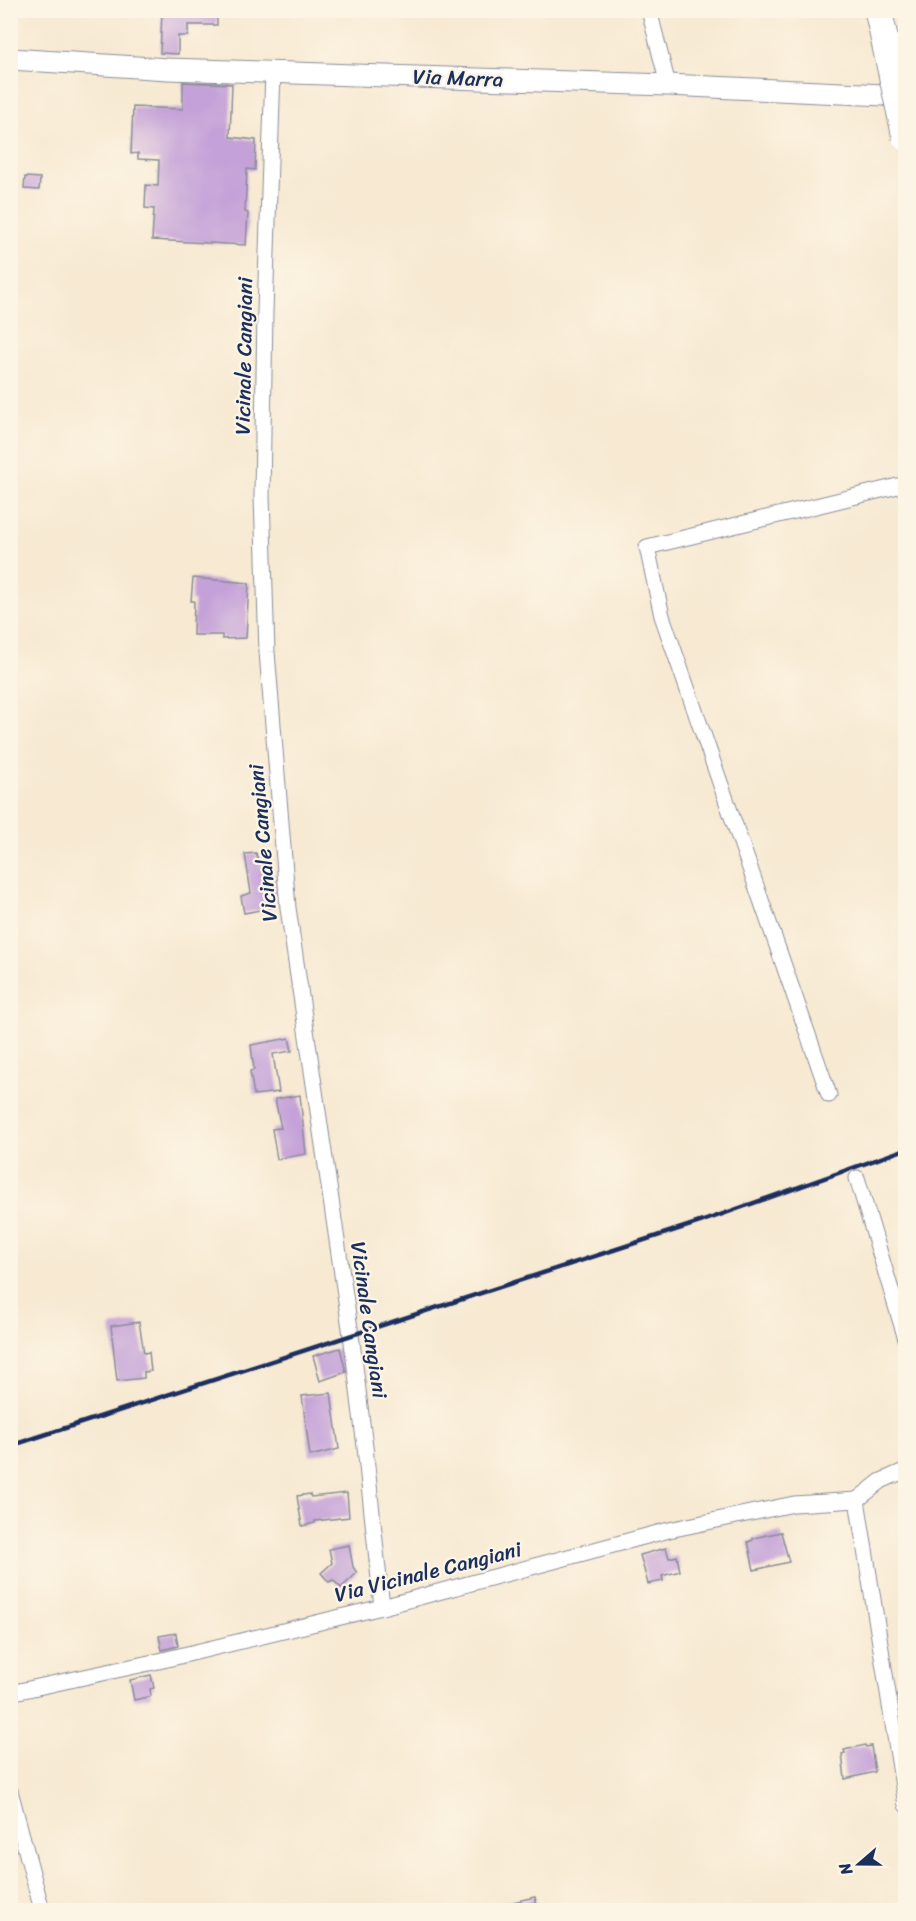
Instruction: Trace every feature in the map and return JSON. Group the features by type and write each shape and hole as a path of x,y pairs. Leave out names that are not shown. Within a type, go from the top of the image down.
{"highway":[{"path":"878,10 906,138"}],"main road":[{"name":"Via Marra","path":"10,59 168,69 273,71 906,96"}],"street":[{"path":"649,10 668,86"},
{"name":"Vicinale Cangiani","path":"273,71 262,496 267,651 288,908 355,1365 382,1606"},
{"path":"829,1095 662,616 647,547 906,484"},
{"path":"857,1178 906,1339"},
{"path":"906,1470 881,1481 857,1500 906,1805"},
{"name":"Via Vicinale Cangiani","path":"10,1693 163,1660 382,1606 691,1525 794,1504 857,1500"},
{"path":"10,1791 42,1911"}],"building":[{"path":"162,12 217,16 217,25 188,25 188,36 178,36 178,54 160,53"},
{"path":"183,82 232,84 230,137 256,140 255,170 247,169 246,245 152,240 154,209 145,208 146,185 158,186 159,160 138,159 138,153 131,154 133,107 183,109"},
{"path":"25,177 40,178 39,190 24,189"},
{"path":"193,578 249,583 246,638 222,639 222,635 193,635 194,601 191,601"},
{"path":"256,853 259,863 261,862 264,877 274,876 276,897 270,898 271,908 244,913 241,896 251,893 245,854"},
{"path":"289,1038 292,1051 273,1054 279,1092 254,1095 250,1071 254,1070 251,1045"},
{"path":"300,1095 306,1154 277,1159 272,1129 281,1128 275,1099"},
{"path":"139,1322 144,1353 149,1352 151,1371 144,1372 144,1378 117,1381 111,1326"},
{"path":"340,1348 346,1372 320,1381 313,1356"},
{"path":"331,1393 339,1449 310,1456 302,1396"},
{"path":"347,1493 349,1517 315,1521 315,1523 302,1526 297,1496 310,1494 311,1497"},
{"path":"781,1532 789,1562 754,1570 748,1542 753,1538"},
{"path":"349,1545 353,1567 357,1573 341,1588 333,1580 329,1582 321,1573 332,1563 329,1549"},
{"path":"666,1548 669,1558 677,1556 680,1571 662,1576 663,1581 648,1584 640,1555"},
{"path":"176,1633 178,1646 162,1650 159,1636"},
{"path":"151,1675 154,1688 150,1689 151,1696 134,1700 130,1680"},
{"path":"865,1745 866,1747 871,1746 875,1772 845,1779 842,1754 845,1753 844,1750"},
{"path":"535,1897 538,1911 497,1911 496,1906"}],"railway":[{"path":"10,1446 703,1221 906,1149"}]}
